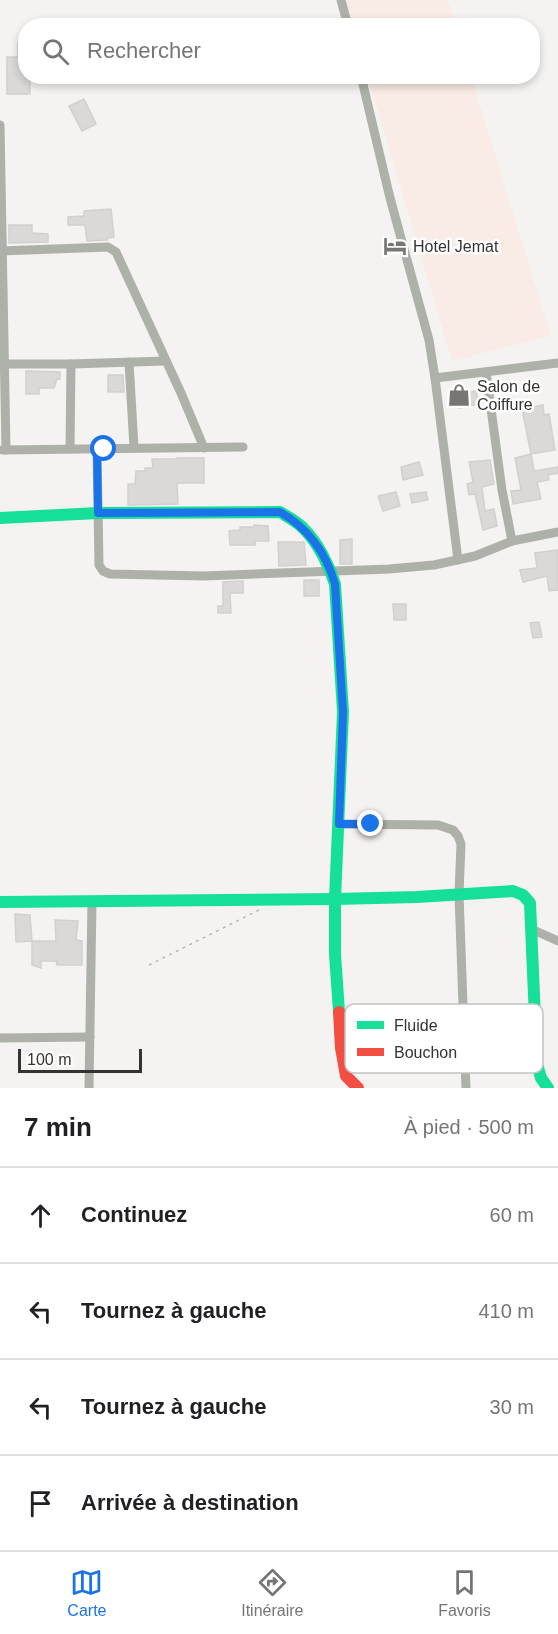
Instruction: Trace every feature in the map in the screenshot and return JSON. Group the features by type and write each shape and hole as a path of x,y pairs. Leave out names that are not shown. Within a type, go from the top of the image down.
{"street":[{"path":"342,0 346,18"},
{"path":"363,84 390,198 429,340 458,560"},
{"path":"0,125 3,450 243,447"},
{"path":"1,251 111,247 120,257 135,296 182,393 204,448"},
{"path":"3,364 165,361"},
{"path":"129,362 134,447"},
{"path":"435,378 558,363"},
{"path":"70,448 71,364"},
{"path":"486,372 502,490 512,541"},
{"path":"97,449 99,565 103,571 110,574 204,576 434,565 475,556 512,541 558,532"},
{"path":"0,518 98,513 280,512 303,527 324,556 335,584 343,712 335,898 335,954 341,1048 345,1070"},
{"path":"339,824 438,825 453,830 458,836 461,844 459,894 463,1004"},
{"path":"0,902 335,898 513,891 523,895 530,903 534,1004"},
{"path":"89,1088 92,902"},
{"path":"531,929 558,941"},
{"path":"0,1038 90,1037"},
{"path":"345,1073 358,1088"},
{"path":"465,1073 466,1088"},
{"path":"540,1073 548,1088"}],"path":[{"path":"149,965 267,906"}],"shaded area":[{"path":"346,0 448,0 454,18 351,18"},
{"path":"370,84 473,84 551,336 452,361"}],"building":[{"path":"7,57 18,57 18,84 30,84 30,94 7,94"},
{"path":"84,99 96,124 82,131 69,106"},
{"path":"111,209 114,237 107,238 107,240 87,241 85,225 68,225 68,217 84,216 84,211"},
{"path":"9,225 32,225 32,233 48,234 48,242 9,243"},
{"path":"26,371 60,372 60,379 57,379 54,388 39,388 39,394 26,394"},
{"path":"108,375 123,375 124,392 108,392"},
{"path":"465,388 467,393 476,391 479,404 459,408 456,390"},
{"path":"543,405 544,415 549,414 555,450 531,454 522,409"},
{"path":"531,454 534,471 558,467 558,473 548,475 549,480 537,482 541,499 513,504 511,491 521,490 515,458"},
{"path":"204,458 204,483 177,483 178,504 128,505 128,484 135,484 136,471 153,468 152,459"},
{"path":"490,460 494,484 482,487 485,511 494,509 497,526 483,530 475,494 469,495 467,484 473,482 469,462"},
{"path":"419,462 423,475 403,480 401,467"},
{"path":"396,492 400,506 383,511 378,496"},
{"path":"426,492 428,500 412,503 410,494"},
{"path":"254,525 268,526 269,541 255,541 255,545 230,545 229,531 240,530 240,527 254,527"},
{"path":"352,539 352,564 340,564 340,540"},
{"path":"278,542 304,542 306,565 279,566"},
{"path":"558,550 558,590 549,591 547,576 523,582 520,570 537,568 535,553"},
{"path":"304,580 319,580 319,596 304,596"},
{"path":"243,581 243,593 230,593 231,613 218,613 218,606 223,606 223,582"},
{"path":"393,604 406,604 406,620 394,620"},
{"path":"539,622 542,637 533,638 530,623"},
{"path":"15,914 30,915 32,941 16,942"},
{"path":"55,920 78,921 76,940 82,941 82,965 57,965 56,961 41,961 41,968 32,965 32,941 56,941"}],"traffic: fast":[{"path":"0,518 98,513 280,512 299,524 314,541 335,584 343,712 335,899 335,954 339,1012"},
{"path":"0,902 335,899 513,891 523,895 530,903 534,1004"},
{"path":"540,1073 548,1088"}],"traffic: jam":[{"path":"339,1012 345,1070"},
{"path":"345,1073 358,1088"}],"place":[{"name":"Hotel Jemat","path":"395,246"},
{"name":"Salon de Coiffure","path":"459,395"}],"route":[{"path":"104,449 97,449 98,513 280,512 303,527 313,540 324,556 335,584 343,712 339,824 371,824"}]}
